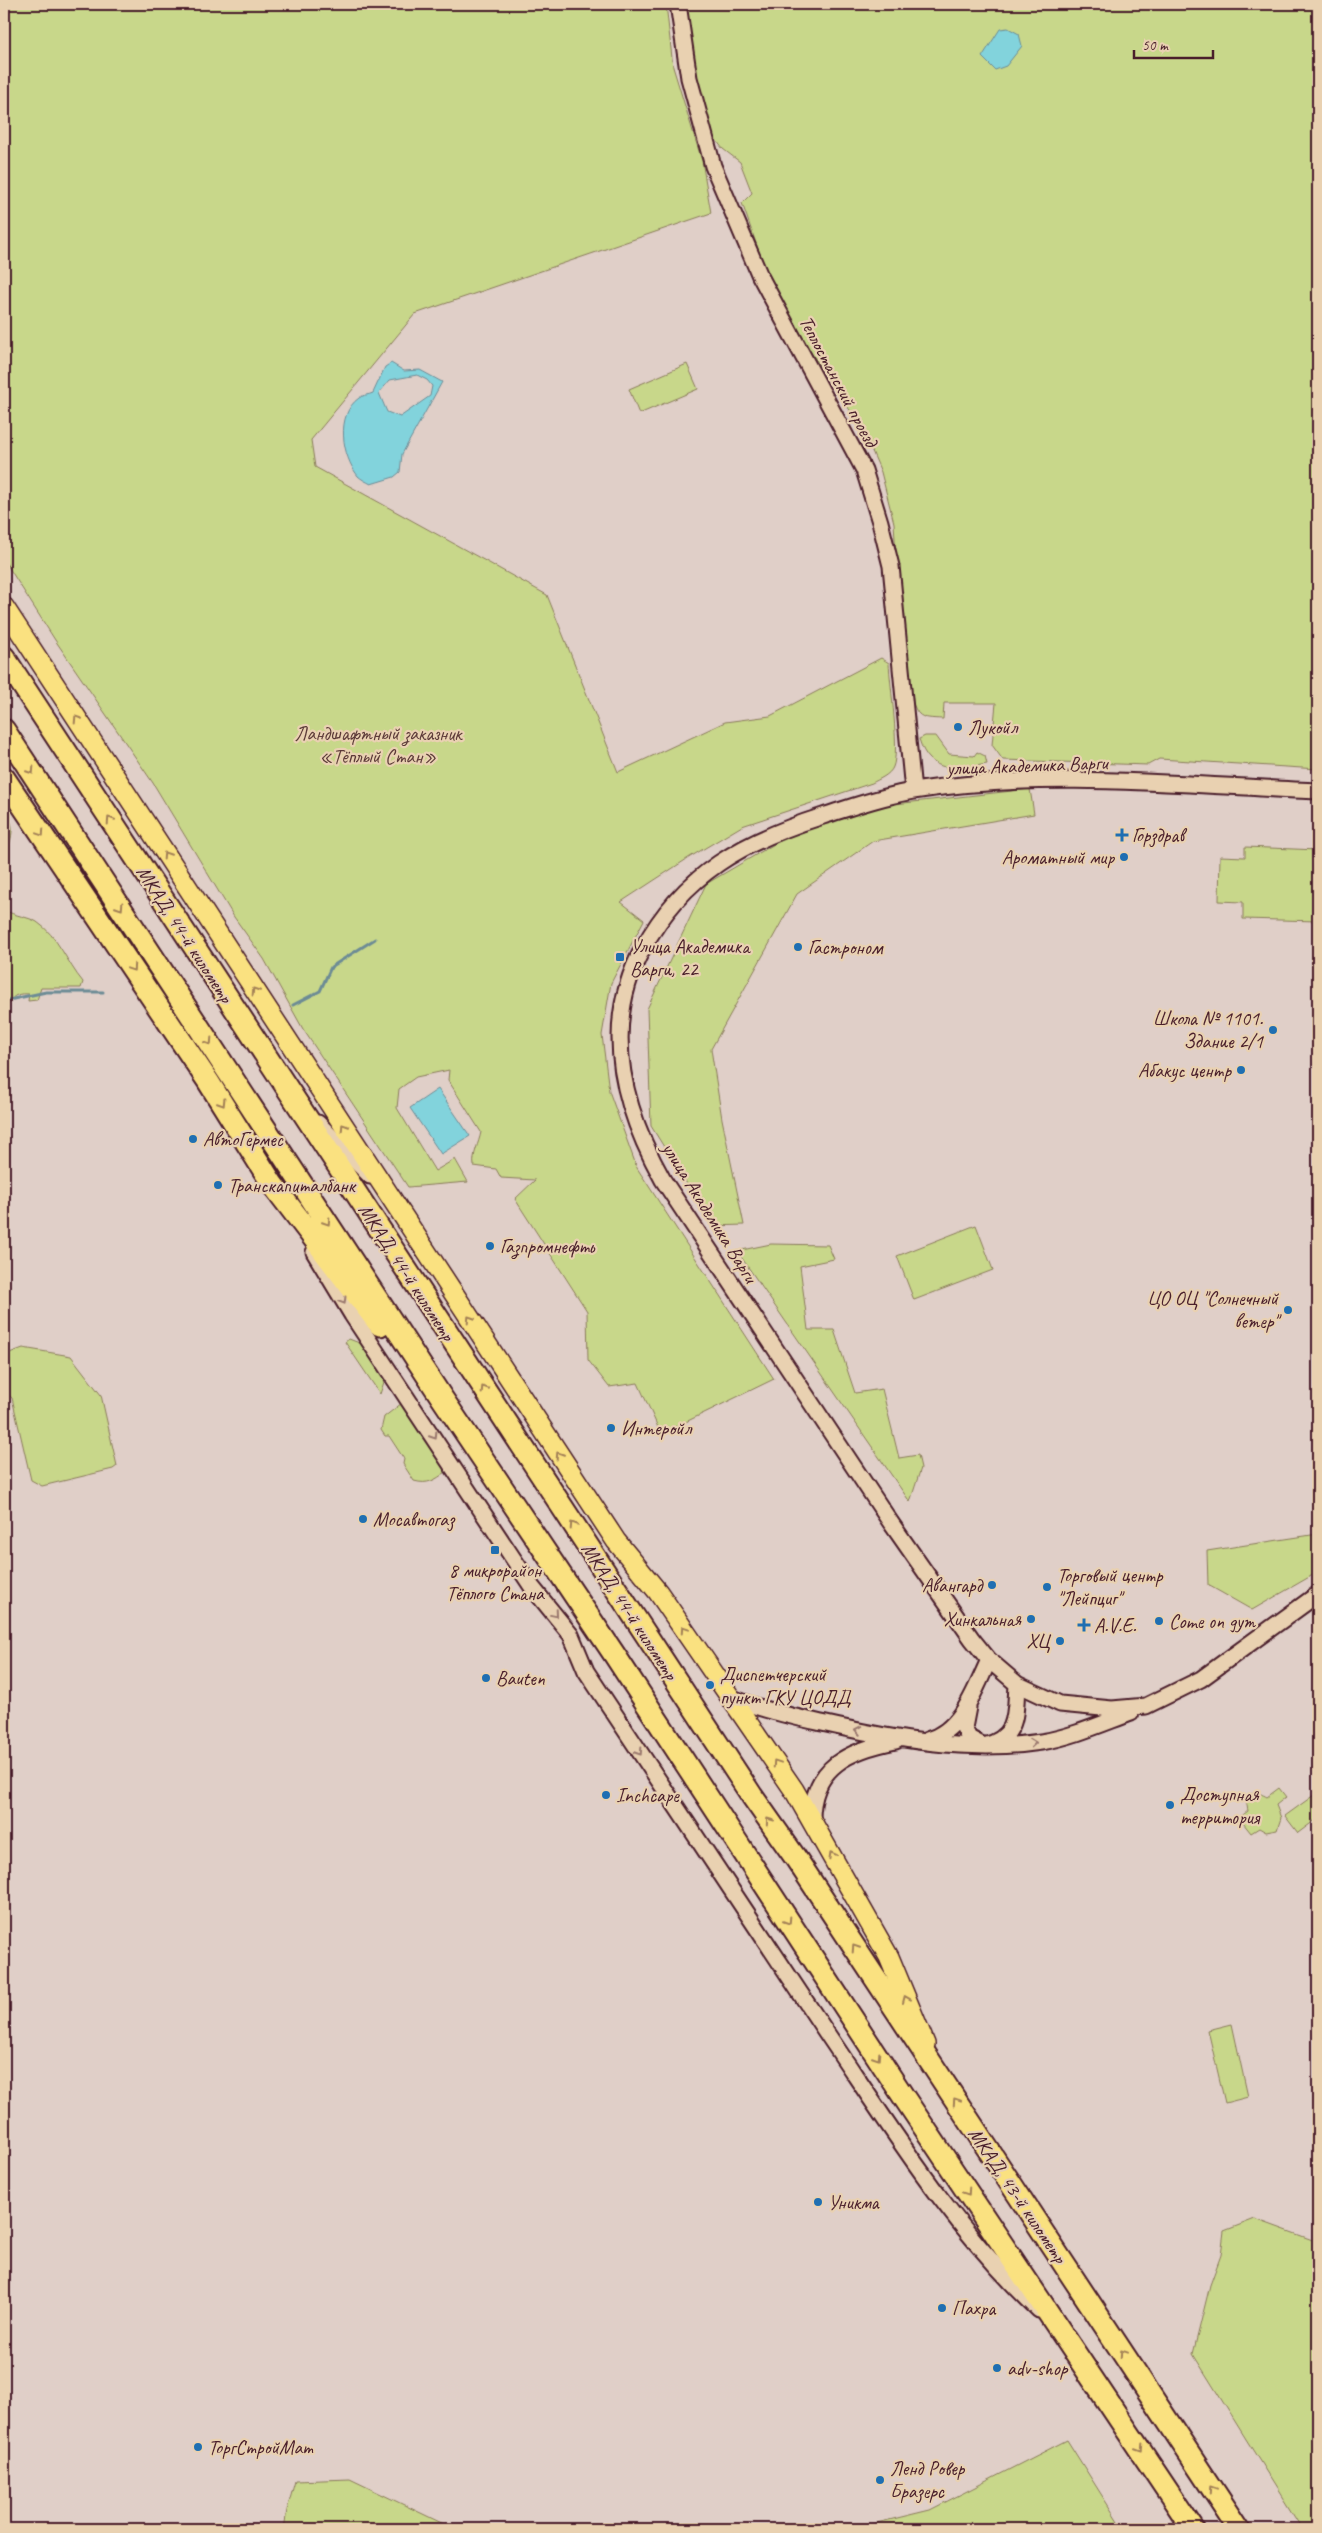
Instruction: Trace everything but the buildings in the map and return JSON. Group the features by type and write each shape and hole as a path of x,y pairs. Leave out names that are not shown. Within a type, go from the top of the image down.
{"highway":[{"name":"МКАД, 44-й километр","path":"4,657 741,1780 797,1860"},
{"name":"МКАД, 44-й километр","path":"4,730 761,1880"},
{"path":"4,778 208,1081 273,1185 364,1306 442,1398"},
{"name":"МКАД, 43-й километр","path":"797,1860 1239,2529"},
{"name":"МКАД, 43-й километр","path":"761,1880 1193,2529"}],"main road":[{"path":"4,607 616,1541 658,1592 812,1819 889,1957 939,2076"}],"street":[{"name":"Теплостанский проезд","path":"678,4 688,78 713,166 760,276 864,470 880,522 890,566 913,791"},
{"name":"улица Академика Варги","path":"1318,791 1159,783 1011,782 913,791 861,804 774,833 739,849 695,880 672,904 655,926 625,990 619,1051 636,1126 648,1154 663,1180 909,1551 972,1640 989,1660 1017,1684 1060,1704 1112,1709 1135,1708 1157,1701 1201,1679 1318,1594"},
{"path":"290,1095 390,1197"},
{"path":"273,1185 352,1315 532,1587 571,1636 586,1671 725,1885 927,2183 1017,2290 1061,2331"},
{"path":"984,1746 970,1738 964,1728 965,1714 989,1660"},
{"path":"984,1746 1002,1739 1012,1726 1016,1713 1017,1684"},
{"path":"730,1696 755,1706 849,1729 923,1741 984,1746 1040,1742 1072,1736 1157,1701"},
{"path":"812,1819 812,1804 817,1788 826,1773 838,1762 870,1746 896,1741 923,1741 937,1737 949,1729 972,1697"}],"green space":[{"name":"Ландшафтный заказник «Тёплый Стан»","path":"4,4 666,4 673,67 702,161 711,213 415,314 311,440 315,467 547,595 618,772 725,722 770,716 881,658 889,663 894,717 895,759 893,767 889,772 872,783 742,826 621,902 644,920 611,983 602,1035 609,1091 637,1168 774,1379 661,1434 638,1383 609,1387 588,1360 587,1311 515,1199 535,1180 501,1178 496,1169 474,1166 475,1153 481,1132 448,1080 449,1070 416,1077 399,1089 397,1108 435,1171 455,1159 468,1182 408,1187 303,1029 264,959 234,917 153,783 55,640 4,560"},
{"path":"684,4 1318,4 1318,769 1159,759 1148,765 1003,760 992,745 996,703 944,703 943,719 924,717 918,712 910,695 894,523 881,472 862,428 799,335 772,289 742,203 752,193 740,162 723,149 713,136 693,75"},
{"path":"687,364 698,389 639,414 629,389"},
{"path":"925,736 936,736 949,754 974,756 977,752 985,756 987,764 956,768 938,764 930,759 924,751 919,739"},
{"path":"1030,789 1034,814 873,841 797,894 711,1049 722,1119 744,1225 713,1226 651,1126 647,1009 706,884 788,836 877,806"},
{"path":"4,814 11,824 12,836 4,861"},
{"path":"1245,847 1318,850 1318,921 1243,919 1243,902 1219,901 1220,856 1245,857"},
{"path":"4,910 34,920 51,935 83,982 81,988 41,988 37,1000 28,1001 29,994 19,994 14,997 4,1010"},
{"path":"976,1225 993,1270 914,1300 897,1256"},
{"path":"771,1244 828,1245 834,1259 800,1266 808,1330 834,1330 855,1393 882,1389 899,1458 918,1455 921,1468 910,1502 737,1251"},
{"path":"349,1339 362,1344 385,1379 380,1394 345,1342"},
{"path":"23,1348 71,1356 101,1395 117,1466 113,1469 42,1486 31,1480 12,1398 4,1391 4,1355"},
{"path":"402,1403 446,1472 431,1481 414,1481 403,1464 404,1459 389,1436 385,1436 381,1430 384,1417"},
{"path":"1318,1534 1318,1572 1252,1610 1208,1585 1207,1551"},
{"path":"1279,1788 1286,1797 1276,1805 1281,1818 1277,1830 1266,1832 1259,1828 1251,1833 1239,1818 1248,1811 1246,1800 1253,1793 1267,1797"},
{"path":"1314,1795 1318,1801 1318,1818 1298,1833 1285,1816"},
{"path":"1232,2024 1248,2097 1225,2103 1208,2030"},
{"path":"1255,2219 1318,2242 1318,2529 1302,2529 1193,2354 1210,2285 1221,2255 1224,2231"},
{"path":"1067,2440 1123,2529 852,2529 930,2510"},
{"path":"350,2479 456,2529 284,2529 295,2481"}],"water":[{"path":"1008,28 1019,34 1022,46 1006,66 995,70 982,57 1000,29"},
{"path":"391,363 404,371 420,370 442,382 402,454 400,472 394,477 371,484 359,477 352,468 345,447 344,425 351,405 360,397 373,393 385,367","holes":["417,375 427,380 432,386 430,396 400,417 387,412 379,393 390,380"]},
{"path":"438,1089 470,1136 441,1154 410,1108"}],"waterway":[{"path":"293,1005 320,991 331,967 375,939"},
{"path":"4,1001 46,992 103,992"}],"place":[{"name":"Лукойл","path":"958,727"},
{"name":"Горздрав","path":"1122,835"},
{"name":"Ароматный мир","path":"1124,857"},
{"name":"Гастроном","path":"798,947"},
{"name":"Улица Академика Варги, 22","path":"620,957"},
{"name":"Школа № 1101. Здание 2/1","path":"1273,1030"},
{"name":"Абакус центр","path":"1241,1070"},
{"name":"АвтоГермес","path":"193,1139"},
{"name":"Транскапиталбанк","path":"218,1185"},
{"name":"Газпромнефть","path":"490,1246"},
{"name":"ЦО ОЦ \"Солнечный ветер\"","path":"1288,1310"},
{"name":"Интеройл","path":"611,1428"},
{"name":"Мосавтогаз","path":"363,1519"},
{"name":"8 микрорайон Тёплого Стана","path":"495,1550"},
{"name":"Авангард","path":"992,1585"},
{"name":"Торговый центр \"Лейпциг\"","path":"1047,1587"},
{"name":"Хинкальная","path":"1031,1619"},
{"name":"Come on gym","path":"1159,1621"},
{"name":"A.V.E.","path":"1084,1625"},
{"name":"ХЦ","path":"1060,1641"},
{"name":"Bauten","path":"486,1678"},
{"name":"Диспетчерский пункт ГКУ ЦОДД","path":"710,1685"},
{"name":"Inchcape","path":"606,1795"},
{"name":"Доступная территория","path":"1170,1805"},
{"name":"Уникма","path":"818,2202"},
{"name":"Пахра","path":"942,2308"},
{"name":"adv-shop","path":"997,2368"},
{"name":"ТоргСтройМат","path":"198,2447"},
{"name":"Ленд Ровер Бразерс","path":"880,2480"}]}
